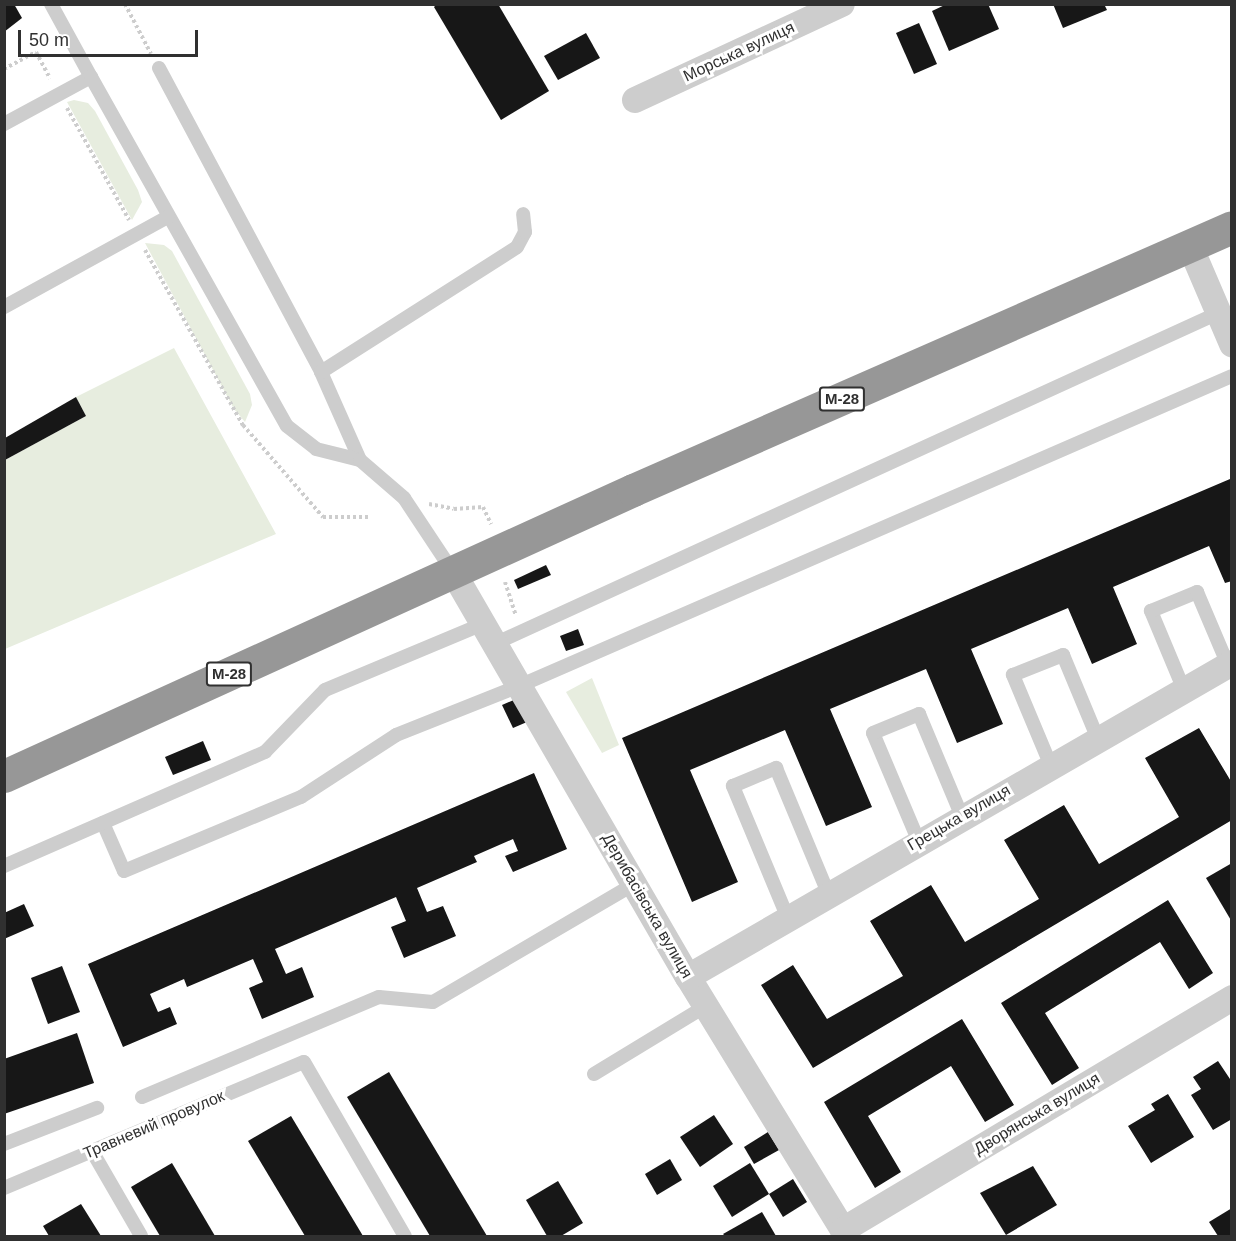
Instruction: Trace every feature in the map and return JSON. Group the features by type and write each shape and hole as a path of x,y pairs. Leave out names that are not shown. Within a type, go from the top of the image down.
{"highway":[{"name":"М-28","path":"4,776 453,572 1232,227"}],"street":[{"name":"Морська вулиця","path":"635,100 842,4"},
{"path":"1190,246 1232,344"},
{"name":"Дерибасівська вулиця","path":"453,572 688,976 845,1233"},
{"name":"Грецька вулиця","path":"688,976 788,916 1230,664"},
{"name":"Дворянська вулиця","path":"845,1233 1232,998"}],"lane":[{"path":"51,4 168,218 287,426 316,449 360,460"},
{"path":"159,68 321,372 360,460 404,498 453,572"},
{"path":"4,124 91,77"},
{"path":"321,372 516,247 525,232 523,214"},
{"path":"4,307 168,218"},
{"path":"4,866 265,752 325,690 489,634 1218,313"},
{"path":"103,823 124,871 301,797 396,735 519,686 1232,376"},
{"path":"1184,690 1151,611 1197,592 1230,664"},
{"path":"1051,766 1013,675 1063,655 1098,739"},
{"path":"919,842 873,733 919,714 962,817"},
{"path":"788,916 733,786 776,768 828,893"},
{"path":"142,1097 379,998 433,1002 634,884"},
{"path":"594,1074 706,1006"},
{"name":"Травневий провулок","path":"4,1188 304,1062 405,1236"},
{"path":"4,1144 97,1108"},
{"path":"92,1151 141,1236"}],"path":[{"path":"125,4 159,68"},
{"path":"4,69 36,52 51,80"},
{"path":"64,104 130,222"},
{"path":"142,246 243,425 323,517 370,517"},
{"path":"422,499 454,509 483,507"}],"shaded area":[{"path":"74,100 88,103 95,111 138,190 142,202 132,220 67,102"},
{"path":"145,243 164,245 172,251 250,394 252,405 245,422 234,409"},
{"path":"174,348 276,534 5,649 5,460 86,416 76,397"},
{"path":"592,678 619,745 602,753 566,692"}],"building":[{"path":"4,4 14,4 22,18 4,32"},
{"path":"437,4 498,4 549,91 501,120 434,7"},
{"path":"947,4 988,4 999,29 949,51 932,11"},
{"path":"1053,4 1104,4 1107,10 1063,28"},
{"path":"919,23 937,64 914,74 896,33"},
{"path":"586,33 600,58 558,80 544,56"},
{"path":"76,397 86,416 5,460 5,438"},
{"path":"1230,479 1232,581 1225,583 1209,546 1113,587 1137,644 1092,664 1068,608 971,649 1003,724 957,743 926,669 830,709 872,807 826,826 785,730 690,770 738,882 692,902 622,738"},
{"path":"546,565 551,575 518,589 514,580"},
{"path":"578,629 584,645 566,651 560,636"},
{"path":"516,699 527,722 513,728 502,705"},
{"path":"1199,728 1232,783 1232,820 813,1068 761,985 793,965 827,1019 903,976 870,921 931,885 965,942 1039,899 1004,840 1064,805 1099,864 1179,817 1145,758"},
{"path":"203,741 211,760 173,775 165,757"},
{"path":"534,773 567,849 513,872 505,856 518,851 513,839 474,856 477,862 417,888 427,912 443,906 456,936 404,958 391,927 406,921 396,897 275,949 286,974 302,967 314,997 262,1019 249,988 263,982 253,959 187,987 184,979 150,994 158,1012 170,1007 177,1024 123,1047 88,964"},
{"path":"1232,863 1232,922 1206,878"},
{"path":"1168,900 1213,973 1189,989 1160,942 1045,1013 1079,1068 1052,1085 1001,1003"},
{"path":"24,904 34,926 4,939 4,913"},
{"path":"62,966 80,1012 48,1024 31,978"},
{"path":"962,1019 1014,1105 985,1122 951,1066 868,1116 901,1172 875,1188 824,1102"},
{"path":"77,1033 94,1083 4,1114 4,1059"},
{"path":"1218,1061 1232,1082 1232,1119 1213,1130 1191,1095 1201,1089 1193,1077"},
{"path":"389,1072 487,1236 430,1236 347,1097"},
{"path":"1168,1094 1194,1137 1151,1163 1128,1126 1155,1110 1151,1104"},
{"path":"714,1115 733,1144 700,1167 680,1137"},
{"path":"291,1116 363,1236 305,1236 248,1141"},
{"path":"768,1132 779,1150 754,1164 744,1147"},
{"path":"670,1159 682,1180 657,1195 645,1174"},
{"path":"172,1163 215,1236 160,1236 131,1187"},
{"path":"750,1163 769,1194 732,1217 713,1186"},
{"path":"1033,1166 1057,1205 1006,1235 980,1193"},
{"path":"793,1179 807,1202 783,1217 769,1194"},
{"path":"558,1181 583,1223 561,1236 547,1236 526,1200"},
{"path":"81,1204 101,1236 49,1236 43,1226"},
{"path":"1232,1208 1232,1236 1218,1236 1209,1222"},
{"path":"762,1212 776,1236 725,1236 723,1234"}]}
